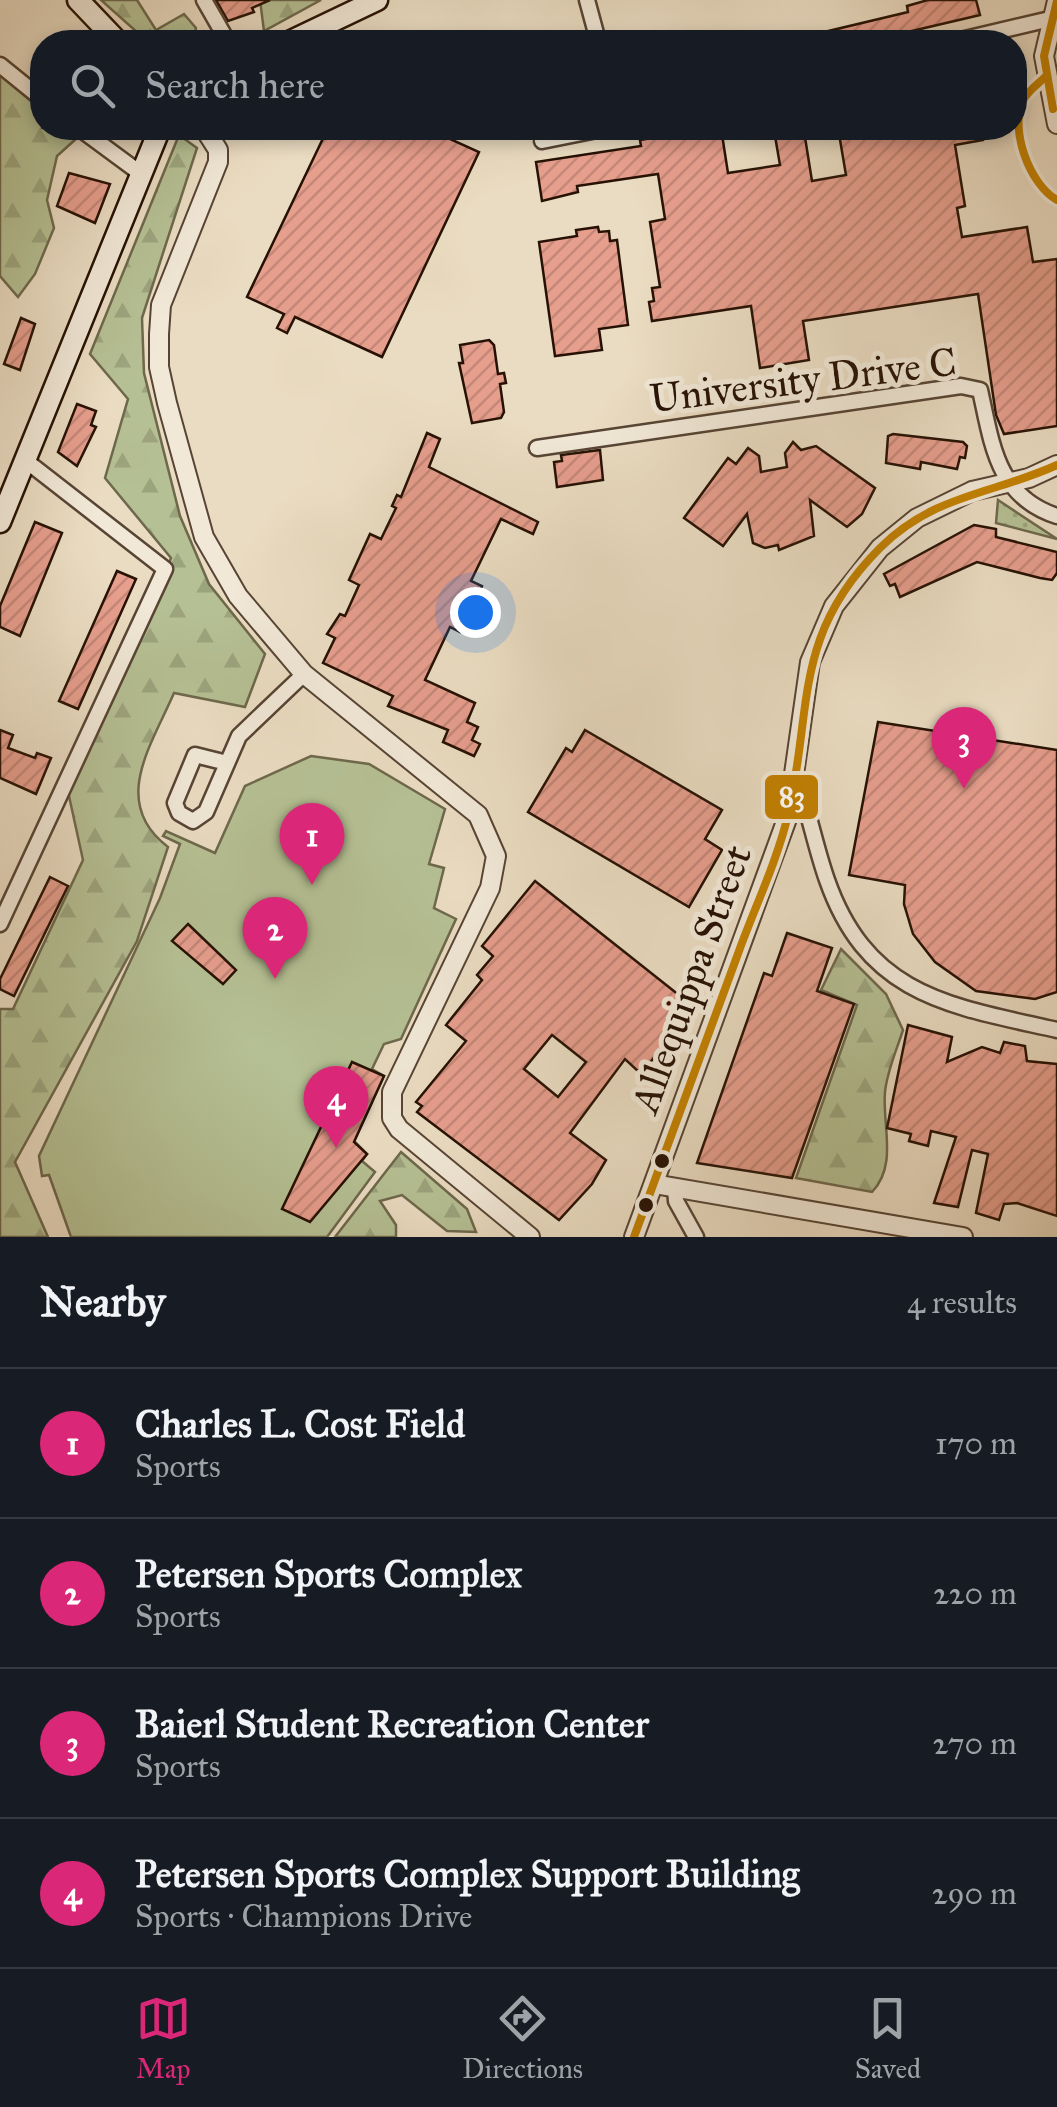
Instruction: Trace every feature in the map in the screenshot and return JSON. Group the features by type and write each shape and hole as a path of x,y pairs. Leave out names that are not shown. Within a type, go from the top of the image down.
{"main road":[{"path":"78,0 107,30"},
{"path":"313,30 376,0"},
{"path":"0,522 155,140"}],"street":[{"path":"204,0 221,30"},
{"path":"587,0 595,30"},
{"path":"990,30 1053,10 1045,77 1057,124"},
{"path":"0,64 30,89"},
{"path":"95,140 140,173"},
{"path":"212,140 218,150 218,162 162,305 159,367 186,483 204,537 238,596 304,674 463,800 487,830 496,856 490,888 392,1092 392,1118 399,1129 516,1233"},
{"path":"542,141 547,140"},
{"name":"University Drive C","path":"537,448 962,386 980,390 995,458 1005,482"},
{"path":"0,924 165,569 25,460"},
{"name":"Allequippa Street","path":"634,1237 788,816 810,662 824,624 846,587 880,548 917,518 943,503 1029,478 1057,465"},
{"path":"1005,482 1042,512 1057,516"},
{"path":"227,764 195,755 175,803 179,812 193,820 201,818 227,764 239,736 304,674"},
{"path":"796,777 834,898 874,958 917,993 1057,1030"},
{"path":"654,1184 963,1237"},
{"path":"675,1188 676,1201 696,1237"}],"green space":[{"path":"101,0 137,0 156,30 135,30"},
{"path":"260,0 321,0 266,30"},
{"path":"184,14 196,30 156,30"},
{"path":"0,75 30,100 30,140 75,140 57,156 47,200 54,228 35,274 18,297 0,276"},
{"path":"177,140 186,140 197,148 142,318 144,373 180,516 209,584 265,654 245,707 174,693 155,733 138,793 141,812 151,830 168,847 137,941 15,1162 48,1237 0,1237 0,1009 13,1009 83,860 67,787 116,690 171,558 105,478 128,399 90,354"},
{"path":"998,500 1057,539 996,523"},
{"path":"311,756 369,764 445,809 429,864 444,868 434,908 456,919 401,1039 384,1044 372,1069 384,1076 354,1141 367,1154 362,1161 375,1172 327,1237 71,1237 49,1175 42,1176 39,1156 160,898 180,844 163,836 166,831 215,853 245,786"},
{"path":"841,949 886,994 903,1030 885,1092 885,1170 872,1192 796,1178 857,1005 821,990"},
{"path":"401,1152 467,1209 476,1232 447,1231 402,1195 380,1201 396,1225 396,1237 335,1237"}],"building":[{"path":"216,0 270,0 252,8 254,12 228,21"},
{"path":"928,0 976,0 980,15 916,30 833,30 908,12 907,6"},
{"path":"322,140 452,140 479,152 382,357 295,317 287,333 277,328 284,314 247,297"},
{"path":"640,140 723,140 728,173 780,165 776,140 805,140 812,181 846,175 840,140 983,140 955,145 965,206 957,208 962,237 1027,227 1033,262 1057,259 1057,426 1004,434 996,415 978,294 803,321 809,360 760,368 751,306 652,321 652,288 660,287 650,222 665,219 658,174 577,186 578,192 542,201 536,162 641,146"},
{"path":"69,173 110,184 95,223 57,206"},
{"path":"598,227 599,232 609,231 610,241 617,240 628,325 599,329 602,350 555,356 539,242 577,236 576,230"},
{"path":"21,318 35,324 20,370 4,364"},
{"path":"489,340 494,345 498,374 504,373 506,383 500,384 504,412 501,418 472,423 459,363 463,363 460,345"},
{"path":"77,404 96,411 91,425 96,427 77,466 58,452"},
{"path":"427,433 440,439 429,467 538,522 533,534 501,519 471,581 482,586 460,632 450,627 425,680 475,703 467,722 478,727 472,740 480,744 474,756 443,742 448,730 388,706 393,696 323,663 335,638 327,634 340,614 345,616 359,585 349,580 370,534 381,539 396,508 392,506 397,495 401,497"},
{"path":"888,436 963,442 967,446 965,458 960,457 957,469 921,462 920,469 886,463"},
{"path":"793,442 801,450 816,446 875,488 862,514 847,527 810,500 814,536 779,550 778,545 765,548 753,543 747,514 723,546 684,518 728,458 736,464 748,448 759,456 761,472 787,467 785,453"},
{"path":"600,450 603,480 557,487 554,462 562,461 561,455"},
{"path":"35,522 62,533 20,636 0,627 0,606"},
{"path":"974,525 996,529 996,537 1057,552 1057,573 1052,580 977,562 900,597 895,584 890,586 884,574"},
{"path":"117,571 136,579 78,709 59,701"},
{"path":"878,722 1057,750 1057,992 1035,999 976,991 935,962 913,934 904,904 905,885 849,875"},
{"path":"0,730 13,735 8,748 35,758 37,753 51,758 36,794 0,778"},
{"path":"585,730 722,810 705,839 722,850 689,907 528,812 566,748 572,752"},
{"path":"50,877 68,886 14,996 0,989 0,979"},
{"path":"535,881 694,1007 641,1074 625,1059 570,1133 606,1160 592,1184 559,1220 417,1112 422,1106 416,1102 466,1041 446,1025 482,980 477,975 493,956 482,946","holes":["552,1035 586,1062 558,1097 524,1069"]},
{"path":"188,924 236,970 223,984 172,941"},
{"path":"787,933 832,948 817,991 854,1004 792,1178 697,1163 764,973 772,976"},
{"path":"908,1025 952,1037 947,1062 982,1047 1000,1053 1004,1042 1025,1046 1027,1061 1057,1064 1057,1216 1017,1203 1004,1204 999,1220 976,1213 988,1154 972,1150 958,1207 934,1203 956,1137 931,1131 928,1146 909,1141 911,1134 887,1128"},
{"path":"352,1062 384,1076 354,1142 367,1154 310,1222 282,1209"}],"transit line":[{"name":"83","path":"1053,109 1044,56 1057,1"},
{"name":"83","path":"1027,95 1045,77"},
{"name":"83","path":"1020,140 1038,182 1057,200"},
{"name":"83","path":"634,1237 778,849 796,776 810,674 832,612 852,580 880,548 922,516 1057,465"}],"place":[{"name":"Baierl Student Recreation Center","path":"964,789"},
{"name":"Charles L. Cost Field","path":"312,885"},
{"name":"Petersen Sports Complex","path":"275,979"},
{"name":"Petersen Sports Complex Support Building","path":"336,1148"}]}
